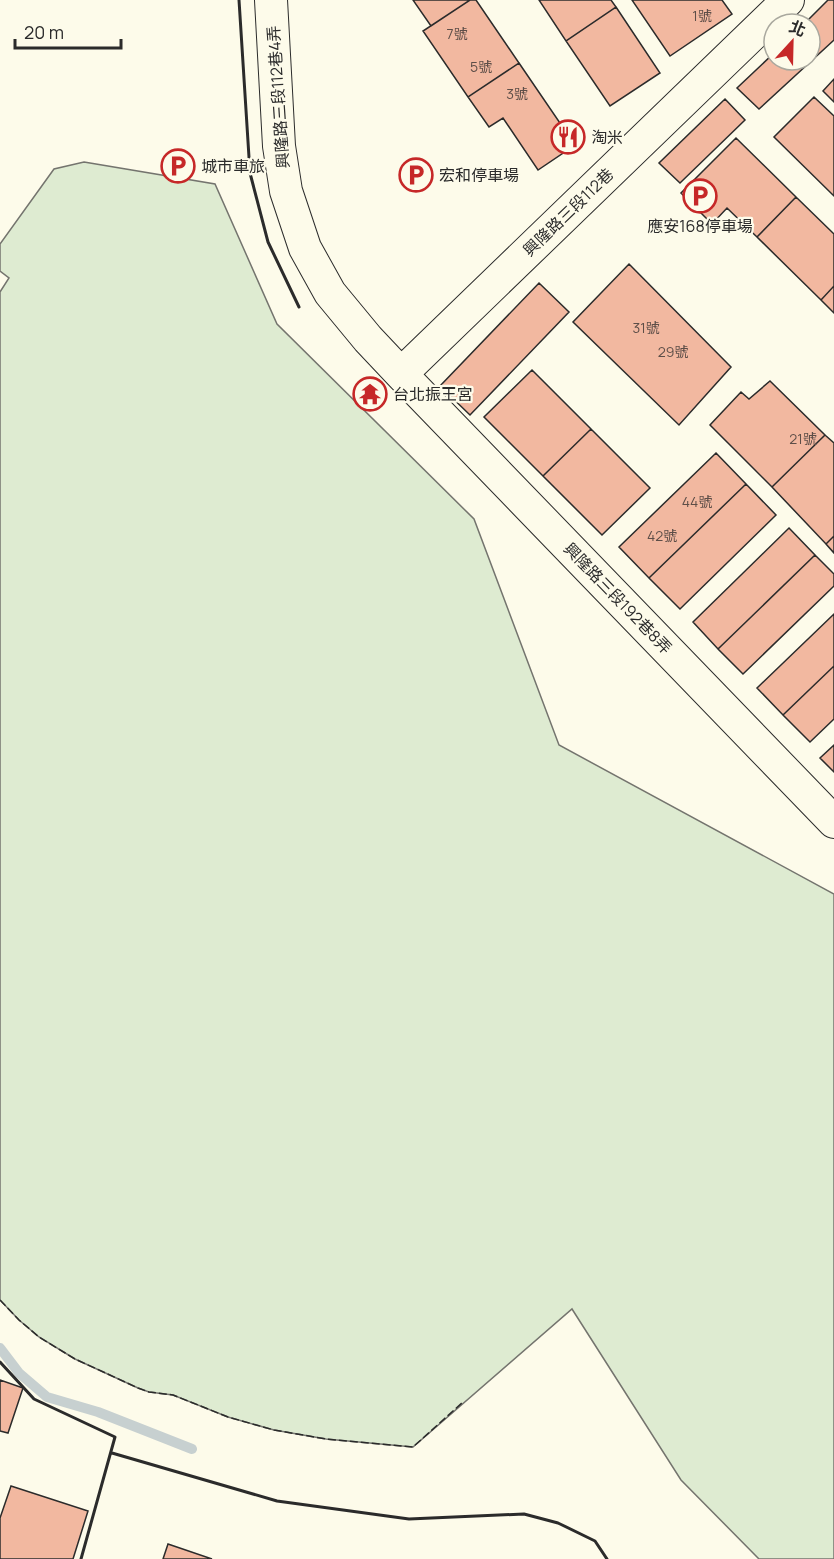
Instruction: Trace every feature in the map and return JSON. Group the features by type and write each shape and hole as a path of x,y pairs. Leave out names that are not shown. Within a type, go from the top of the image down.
{"street":[{"name":"興隆路三段112巷4弄","path":"271,0 279,146 286,190 305,248 330,293 401,374"},
{"name":"興隆路三段112巷","path":"401,374 788,0"},
{"name":"興隆路三段192巷8弄","path":"401,374 834,822"}],"green space":[{"path":"84,162 215,184 277,324 474,519 559,745 834,894 834,1559 759,1559 681,1480 572,1309 413,1447 326,1439 274,1430 228,1417 173,1395 149,1392 75,1359 39,1337 0,1300 0,292 9,278 0,271 0,244 54,169"}],"building":[{"path":"413,0 470,0 431,26"},
{"path":"470,0 476,0 519,63 468,97 423,31"},
{"path":"539,0 611,0 616,7 566,41"},
{"path":"632,0 722,0 732,14 670,56"},
{"path":"828,0 834,0 834,40 822,51 822,12 816,12"},
{"path":"616,7 660,73 610,106 566,41"},
{"path":"519,63 575,145 538,170 503,118 489,127 468,97"},
{"path":"762,64 762,72 799,72 759,109 737,88"},
{"path":"834,79 834,102 823,91"},
{"path":"814,97 834,116 834,196 774,137"},
{"path":"725,99 745,120 680,183 659,163"},
{"path":"736,138 796,197 757,237 727,208 712,224 681,193"},
{"path":"796,197 834,234 834,286 821,300 757,237"},
{"path":"629,264 731,367 679,425 573,322"},
{"path":"539,283 569,312 470,415 440,386"},
{"path":"834,286 834,313 821,300"},
{"path":"532,370 591,429 543,476 484,417"},
{"path":"770,381 825,435 772,487 710,425 741,392 749,399"},
{"path":"591,429 650,488 602,535 543,476"},
{"path":"825,435 834,443 834,536 826,544 772,487"},
{"path":"716,453 746,484 649,578 619,547"},
{"path":"746,484 776,515 680,609 649,578"},
{"path":"789,528 815,555 718,649 693,622"},
{"path":"834,536 834,553 826,544"},
{"path":"815,555 834,574 834,586 743,674 718,649"},
{"path":"834,614 834,666 783,715 757,688"},
{"path":"834,666 834,719 810,742 783,715"},
{"path":"834,745 834,772 820,758"},
{"path":"0,1380 23,1388 8,1433 0,1431"},
{"path":"11,1486 88,1511 73,1559 0,1559 0,1518"},
{"path":"168,1544 212,1559 163,1559"}],"waterway":[{"path":"0,1348 19,1373 47,1397 98,1412 192,1449"}],"fence":[{"path":"0,1300 39,1337 75,1359 149,1392 173,1395 228,1417 274,1430 326,1439 413,1447 463,1402"}],"wall":[{"path":"239,0 250,173 268,242 299,307"},
{"path":"0,1362 34,1399 115,1437 81,1559"},
{"path":"112,1453 277,1501 409,1519 524,1514 558,1523 595,1541 607,1559"}],"place":[{"name":"淘米","path":"568,137"},
{"name":"城市車旅","path":"178,166"},
{"name":"宏和停車場","path":"416,175"},
{"name":"應安168停車場","path":"700,196"},
{"name":"台北振王宮","path":"370,394"}]}
